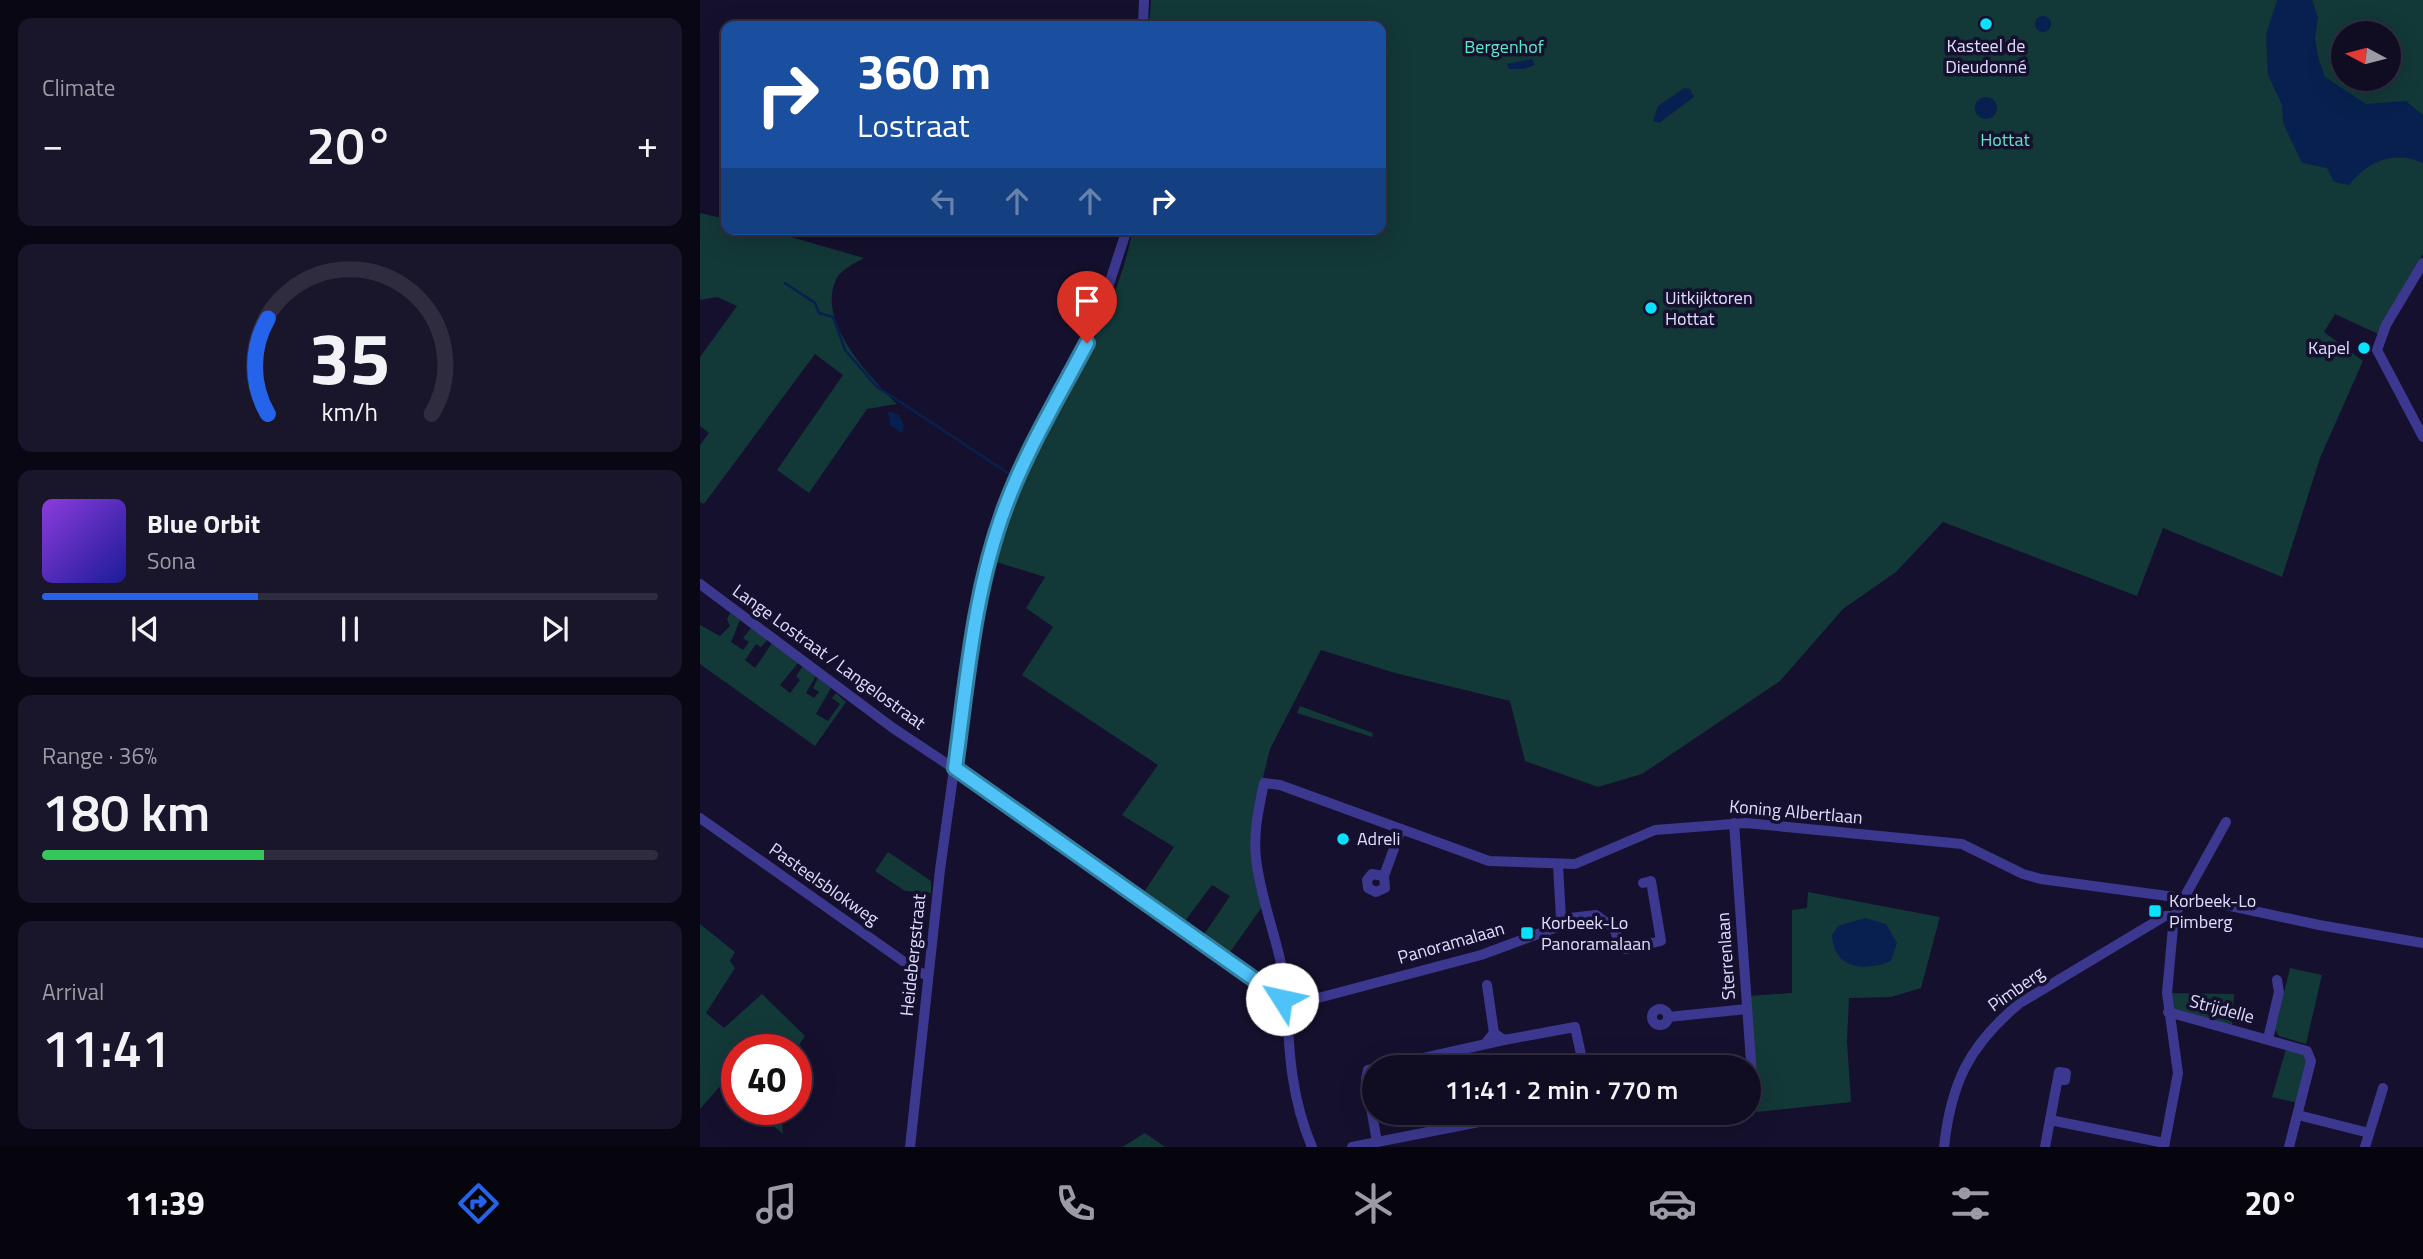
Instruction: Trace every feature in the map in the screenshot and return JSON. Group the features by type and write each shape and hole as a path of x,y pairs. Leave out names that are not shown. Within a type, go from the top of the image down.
{"street":[{"path":"1143,21 1144,0"},
{"name":"Heidebergstraat","path":"910,1147 928,976 973,632 994,540 1030,451 1099,315 1125,235"},
{"path":"2423,263 2386,325 2376,349 2423,437"},
{"name":"Lange Lostraat / Langelostraat","path":"700,584 893,728 955,768 1287,1000"},
{"name":"Koning Albertlaan","path":"1287,1000 1282,962 1256,859 1255,840 1264,782 1280,785 1479,860 1558,864 1581,862 1655,831 1734,823 1962,844 2030,877 2185,898 2423,943"},
{"name":"Pasteelsblokweg","path":"700,818 928,976"},
{"path":"2050,1120 2164,1145 2178,1073 2168,1012 2174,916 2226,822"},
{"name":"Sterrenlaan","path":"1734,823 1750,1055"},
{"path":"1384,876 1401,829"},
{"path":"1558,864 1561,919 1596,915 1614,928 1620,947 1626,949 1661,942 1651,881 1643,883"},
{"name":"Pimberg","path":"1944,1147 1948,1111 1956,1084 1973,1051 1995,1025 2020,1003 2165,916 2174,916"},
{"name":"Panoramalaan","path":"1287,1000 1303,1002 1481,955 1552,929 1560,925 1561,919"},
{"name":"Strijdelle","path":"2268,1039 2279,992 2277,980"},
{"path":"1487,985 1494,1033 1504,1040"},
{"path":"1287,1000 1290,1072 1295,1101 1312,1147"},
{"path":"1668,1017 1747,1009"},
{"name":"Strijdelle","path":"2168,1012 2307,1051 2311,1061 2288,1147"},
{"path":"1436,1055 1575,1027 1581,1055"},
{"path":"1485,1044 1494,1033"},
{"path":"2045,1147 2059,1072 2066,1073 2065,1080 2058,1080"},
{"path":"2365,1147 2383,1088"},
{"path":"2298,1115 2369,1133"},
{"path":"1374,1125 1377,1142"},
{"path":"1352,1147 1464,1125"}],"green space":[{"path":"1151,0 2423,0 2423,254 2378,334 2335,314 2324,332 2363,361 2320,458 2282,577 2163,528 2137,596 1943,522 1896,572 1843,609 1780,681 1642,774 1598,787 1525,761 1510,701 1395,673 1321,650 1270,749 1253,840 1262,907 1228,955 1203,936 1230,896 1212,885 1185,921 1144,892 1174,847 1122,815 1158,765 1022,675 1053,627 1026,608 1045,577 993,561 1028,468 1091,345 1116,289 1132,235 1386,235 1386,21 1149,21"},
{"path":"700,213 721,218 721,235 784,235 864,258 837,278 832,298 834,315 840,332 861,365 897,404 867,409 809,493 777,470 843,375 815,354 704,504 700,502 700,445 709,433 700,426 700,357 737,306 717,297 700,300"},
{"path":"730,613 740,620 731,642 743,650 749,642 743,638 751,628 767,640 761,647 756,644 745,660 755,668 772,643 798,663 780,685 790,693 800,680 796,676 803,666 816,676 806,693 814,698 819,692 813,688 818,678 831,688 816,714 828,721 840,704 832,698 836,693 846,702 815,746 700,664 700,625 720,636 730,626 727,619"},
{"path":"1300,706 1373,733 1372,737 1297,713"},
{"path":"888,852 931,881 931,893 905,891 875,871"},
{"path":"1808,892 1940,917 1921,988 1891,997 1849,998 1847,1041 1851,1102 1761,1112 1761,1055 1752,1055 1747,996 1792,993 1792,910 1807,908"},
{"path":"700,924 735,952 730,961 735,968 706,1013 724,1028 762,994 803,1034 721,1034 721,1085 700,1109"},
{"path":"2290,968 2322,975 2306,1044 2279,1036 2275,1030"},
{"path":"2171,993 2234,994 2232,1025 2173,1010"},
{"path":"2286,1049 2303,1053 2307,1062 2298,1103 2272,1097"},
{"path":"772,1125 782,1125 783,1134"},
{"path":"1145,1133 1165,1147 1122,1147"}],"water":[{"path":"2277,0 2312,0 2318,17 2315,39 2319,60 2325,77 2331,81 2331,91 2346,91 2366,104 2406,101 2423,115 2423,163 2402,158 2382,160 2364,170 2349,185 2334,182 2327,168 2302,163 2283,123 2282,105 2268,75 2266,35"},
{"path":"2040,16 2046,16 2051,24 2049,30 2040,32 2035,27 2035,21"},
{"path":"1532,59 1535,65 1524,69 1509,69 1507,64"},
{"path":"1684,88 1690,89 1694,97 1659,123 1653,121 1658,106"},
{"path":"1982,97 1990,97 1997,104 1997,112 1990,119 1982,119 1975,112 1975,104"},
{"path":"888,411 899,415 904,426 902,433 890,425"},
{"path":"1865,918 1886,924 1897,943 1891,961 1861,967 1844,961 1838,955 1832,935 1838,926"}],"waterway":[{"path":"785,283 815,303 819,313 833,317 845,350 876,386 1011,475"}],"place":[{"name":"Kasteel de Dieudonné","path":"1986,24"},
{"name":"Uitkijktoren Hottat","path":"1651,308"},
{"name":"Kapel","path":"2364,348"},
{"name":"Adreli","path":"1343,839"},
{"name":"Korbeek-Lo Pimberg","path":"2155,911"},
{"name":"Korbeek-Lo Panoramalaan","path":"1527,933"}],"route":[{"path":"1087,343 1030,451 991,549 973,632 955,768 1282,999"}],"park label":[{"name":"Bergenhof","path":"1504,47"},
{"name":"Hottat","path":"2005,140"}]}
